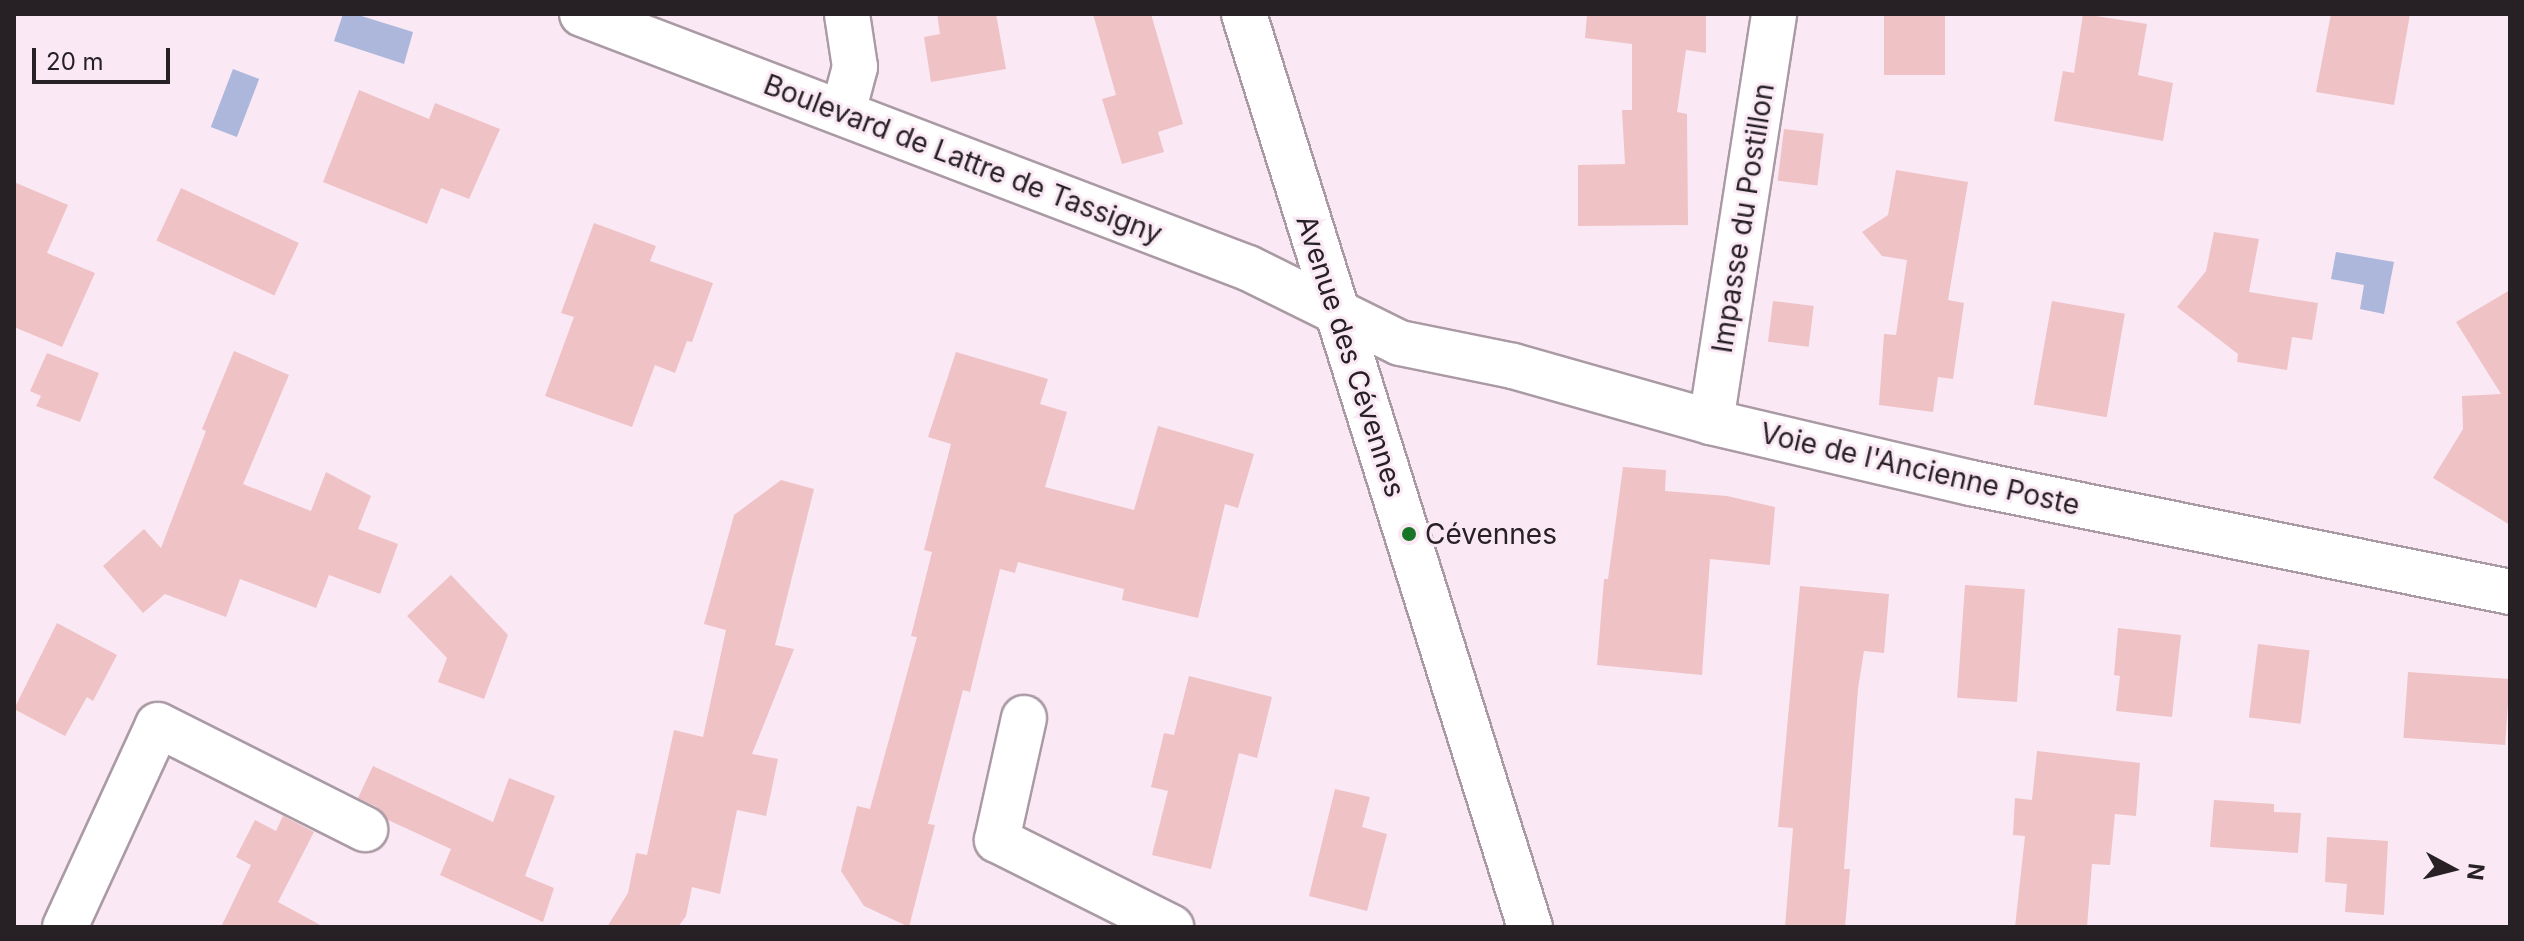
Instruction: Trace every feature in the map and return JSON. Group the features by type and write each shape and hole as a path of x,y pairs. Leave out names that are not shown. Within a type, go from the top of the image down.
{"street":[{"name":"Boulevard de Lattre de Tassigny","path":"582,14 1248,268 1338,315"},
{"path":"843,112 855,67 847,14"},
{"name":"Avenue des Cévennes","path":"1244,14 1530,927"},
{"name":"Impasse du Postillon","path":"1711,422 1774,14"},
{"name":"Voie de l'Ancienne Poste","path":"1338,315 1400,343 1513,366 1711,422 1971,483 2510,592"},
{"path":"1024,718 997,840 1171,927"},
{"path":"65,927 158,725 365,829"}],"water":[{"path":"343,14 355,14 413,32 404,64 334,41"},
{"path":"233,69 259,79 237,137 211,127"},
{"path":"2336,252 2394,262 2384,314 2360,309 2364,285 2331,279"}],"building":[{"path":"937,14 996,14 1006,69 931,82 924,37 940,34"},
{"path":"1093,14 1151,14 1183,124 1158,132 1164,152 1122,164 1102,99 1116,95"},
{"path":"1587,14 1706,14 1706,53 1686,50 1677,112 1687,114 1688,225 1578,226 1578,165 1625,164 1622,110 1632,110 1632,44 1585,38"},
{"path":"1884,14 1945,14 1945,75 1884,75"},
{"path":"2083,14 2147,24 2138,75 2173,83 2163,141 2054,121 2063,71 2074,73"},
{"path":"2331,14 2410,14 2394,105 2316,92"},
{"path":"359,90 429,119 435,103 500,129 469,199 441,188 427,224 323,182"},
{"path":"1784,129 1824,134 1817,185 1778,181"},
{"path":"1896,170 1968,182 1948,300 1964,303 1953,379 1938,377 1933,412 1879,405 1884,334 1896,335 1907,260 1882,256 1862,232 1888,215"},
{"path":"14,182 68,205 47,253 95,273 62,347 14,327"},
{"path":"181,188 299,243 274,296 156,241"},
{"path":"594,223 656,246 650,261 713,283 692,342 687,341 675,373 655,365 632,427 545,396 574,317 561,313"},
{"path":"2214,232 2259,239 2249,292 2318,303 2312,340 2292,337 2287,370 2237,362 2238,354 2177,307 2206,271"},
{"path":"2510,290 2510,525 2433,478 2463,429 2462,396 2501,394 2456,322"},
{"path":"1773,301 1814,306 1809,347 1768,342"},
{"path":"2052,301 2125,314 2107,417 2034,404"},
{"path":"234,351 289,375 243,484 311,511 326,472 371,496 358,529 398,544 380,594 329,575 316,608 240,579 226,617 165,594 143,613 103,566 144,529 161,548 206,431 202,429"},
{"path":"956,352 1048,379 1040,404 1067,412 1045,487 1134,510 1158,426 1254,454 1238,508 1225,504 1198,618 1122,600 1124,589 1018,562 1015,573 1000,569 970,692 963,690 928,824 935,825 909,927 864,906 841,871 857,806 870,809 917,637 911,636 932,552 924,550 951,444 928,437"},
{"path":"47,353 99,373 80,422 36,406 41,396 30,391"},
{"path":"1623,467 1666,470 1665,491 1727,496 1775,507 1770,565 1710,559 1702,675 1597,665 1604,579 1608,579"},
{"path":"781,480 814,489 775,645 794,649 752,754 778,759 766,816 737,810 720,894 692,887 686,916 678,927 607,927 628,893 636,853 647,855 674,730 703,737 726,630 704,624 734,515"},
{"path":"451,575 508,635 484,699 438,682 447,658 407,616"},
{"path":"1965,585 2025,589 2017,702 1957,698"},
{"path":"1800,586 1889,594 1884,653 1864,651 1858,689 1844,869 1850,869 1845,927 1785,927 1793,828 1778,827"},
{"path":"57,623 117,655 93,701 87,697 65,736 14,709"},
{"path":"2118,628 2181,635 2172,717 2116,711 2120,676 2114,675"},
{"path":"2258,644 2310,650 2301,724 2249,717"},
{"path":"2408,672 2510,679 2505,745 2403,738"},
{"path":"1189,676 1272,697 1257,758 1239,753 1211,869 1152,855 1168,791 1151,787 1164,733 1174,735"},
{"path":"2037,751 2140,763 2136,816 2115,814 2110,865 2092,864 2087,927 2015,927 2025,836 2013,835 2015,798 2032,800"},
{"path":"373,766 493,822 509,778 555,796 525,876 554,888 543,922 440,875 451,849 388,820 377,807 358,798"},
{"path":"1335,789 1370,797 1362,827 1387,834 1367,911 1309,896"},
{"path":"2214,800 2274,804 2274,812 2301,813 2298,853 2210,847"},
{"path":"283,816 314,832 278,902 324,927 221,927 251,865 236,857 255,820 276,831"},
{"path":"2327,837 2388,841 2384,915 2345,912 2347,884 2325,882"}],"place":[{"name":"Cévennes","path":"1409,534"}]}
